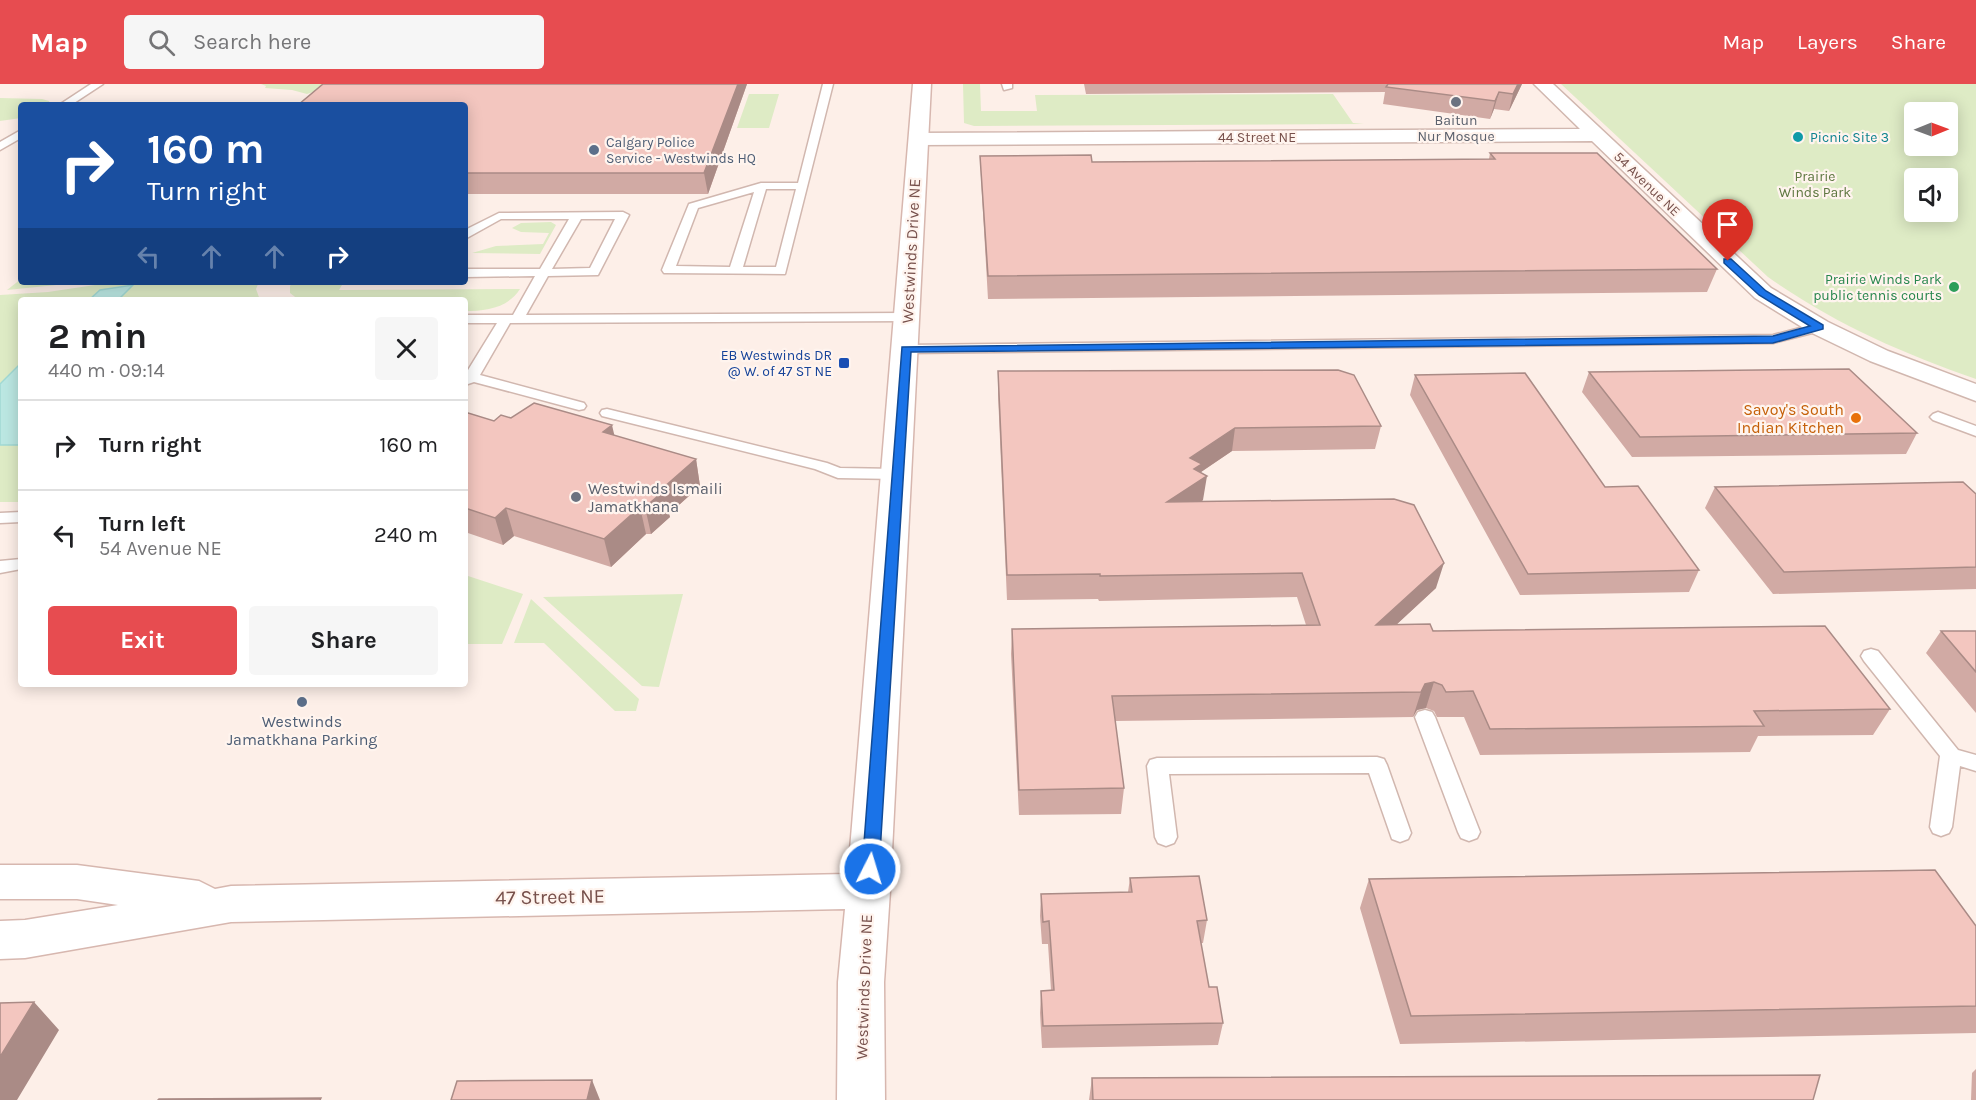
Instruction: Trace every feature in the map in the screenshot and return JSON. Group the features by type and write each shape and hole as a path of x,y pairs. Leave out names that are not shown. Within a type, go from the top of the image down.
{"street":[{"name":"Westwinds Drive NE","path":"861,1100 861,982 869,891 922,84"},
{"name":"54 Avenue NE","path":"1543,84 1762,293 1819,327 1879,356 1976,393"},
{"name":"44 Street NE","path":"918,139 1596,135"},
{"name":"47 Street NE","path":"0,882 77,882 231,904"},
{"name":"47 Street NE","path":"0,940 25,939 231,904 869,891"}],"lane":[{"path":"69,102 98,84"},
{"path":"802,186 761,186 693,206 668,270 781,271 828,84"},
{"path":"0,147 18,135"},
{"path":"735,271 761,186"},
{"path":"577,215 544,272 469,379 579,406"},
{"path":"468,233 499,216 622,215 594,272 468,273"},
{"path":"468,319 906,333 1773,339 1819,327"},
{"path":"607,413 821,466 838,473 897,474"},
{"path":"1938,417 1976,431"},
{"path":"0,518 18,517"},
{"path":"0,567 18,564"},
{"path":"1871,656 1951,755 1976,763"},
{"path":"1425,717 1469,832"},
{"path":"1941,826 1951,755"},
{"path":"1166,837 1157,766 1377,765 1400,833"}],"green space":[{"path":"261,84 358,84 329,87 307,94 292,90 265,88 266,86"},
{"path":"963,84 980,84 981,111 1037,111 1035,95 1333,94 1353,123 1364,124 974,126 964,123"},
{"name":"Prairie Winds Park","path":"1561,84 1976,84 1976,379 1869,336 1793,294 1768,277"},
{"path":"749,94 779,94 769,128 737,128"},
{"path":"0,98 49,101 18,102 18,118 0,121"},
{"path":"551,222 556,225 540,254 472,253 496,246 543,244 549,233 521,232 512,228 521,223"},
{"path":"18,281 18,285 56,285 7,290"},
{"path":"95,285 258,285 256,289 259,297 18,297 18,502 0,502 0,295 48,292"},
{"path":"342,285 339,290 520,289 509,300 496,307 468,311 468,297 295,297 290,293 290,286"},
{"path":"468,576 523,594 502,644 468,644"},
{"path":"683,594 659,687 642,686 543,597"},
{"path":"531,599 639,699 636,711 615,711 544,643 514,643"}],"water":[{"path":"133,285 121,297 92,297 100,290"},
{"path":"18,366 18,445 0,445 0,384"}],"building":[{"name":"Calgary Police Service - Westwinds HQ","path":"323,84 738,84 704,173 468,173 468,102 302,102"},
{"path":"1388,84 1518,84 1513,94 1499,92 1495,101 1386,87"},
{"path":"1490,153 1597,153 1717,269 988,276 980,156 1091,155 1092,162 1495,159"},
{"path":"1849,369 1917,433 1640,437 1589,372"},
{"path":"1338,370 1354,375 1381,426 1235,428 1190,458 1202,464 1194,469 1207,476 1167,502 1394,499 1414,505 1444,563 1376,625 1430,624 1433,631 1825,626 1890,709 1754,711 1764,726 1490,729 1473,691 1446,692 1442,685 1434,682 1425,684 1421,692 1112,696 1124,788 1019,790 1012,629 1320,625 1302,573 1007,575 998,371"},
{"path":"1525,373 1605,487 1638,486 1699,570 1528,574 1415,375"},
{"name":"Westwinds Ismaili Jamatkhana","path":"534,403 612,425 603,432 696,459 663,488 665,490 645,507 640,507 604,539 506,508 495,518 468,509 468,413 494,421 501,415 511,418"},
{"path":"1963,482 1976,494 1976,567 1784,572 1715,487"},
{"path":"1941,631 1976,631 1976,672"},
{"path":"1935,870 1976,926 1976,1006 1411,1016 1369,879"},
{"path":"1199,876 1207,920 1197,921 1209,987 1217,987 1223,1023 1043,1026 1041,991 1054,990 1049,921 1043,922 1041,894 1132,892 1130,878"},
{"path":"34,1002 0,1057 0,1003"},
{"path":"1820,1075 1813,1100 1093,1100 1092,1078"},
{"path":"592,1080 587,1100 451,1100 457,1081"},
{"path":"321,1098 320,1100 158,1100 159,1099"}],"place":[{"name":"Baitun Nur Mosque","path":"1456,102"},
{"name":"Picnic Site 3","path":"1798,137"},
{"name":"Calgary Police Service - Westwinds HQ","path":"594,150"},
{"name":"Prairie Winds Park public tennis courts","path":"1954,287"},
{"name":"EB Westwinds DR @ W. of 47 ST NE","path":"844,363"},
{"name":"Savoy's South Indian Kitchen","path":"1856,418"},
{"name":"Westwinds Ismaili Jamatkhana","path":"576,497"},
{"name":"Westwinds Jamatkhana Parking","path":"302,702"}],"route":[{"path":"870,869 906,349 1773,339 1819,327 1762,293 1728,261"}]}
